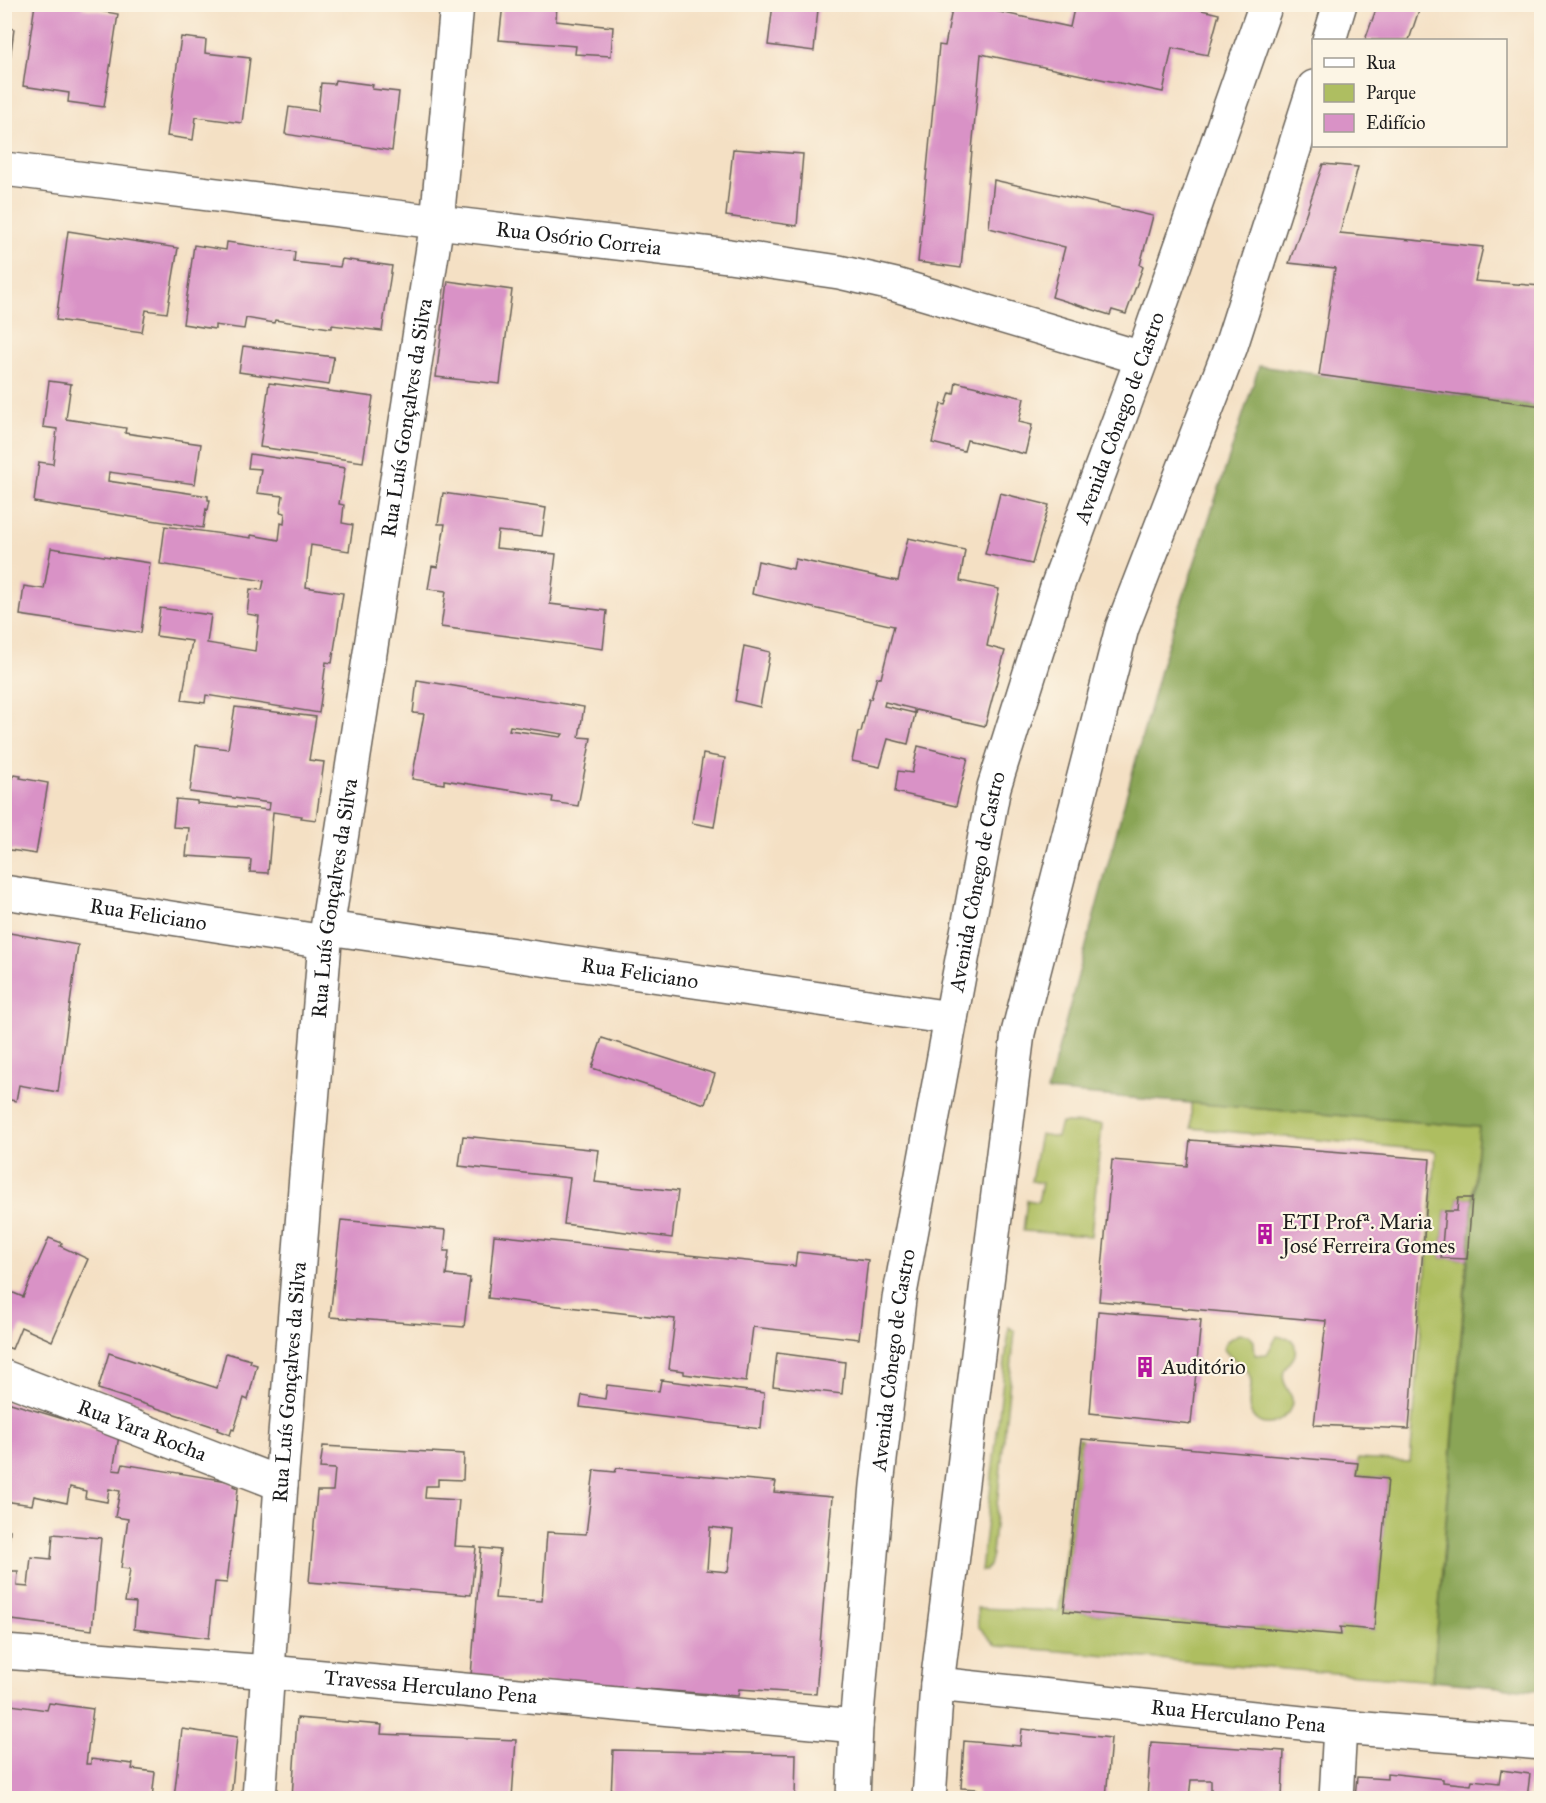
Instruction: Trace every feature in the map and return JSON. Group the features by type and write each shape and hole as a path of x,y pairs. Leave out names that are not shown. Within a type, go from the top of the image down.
{"street":[{"name":"Rua Luís Gonçalves da Silva","path":"259,1798 281,1484 327,935 437,222 457,4"},
{"name":"Avenida Cônego de Castro","path":"853,1798 856,1726 877,1485 899,1299 994,787 1057,587 1142,358 1266,4"},
{"path":"1329,39 1340,4"},
{"path":"929,1798 937,1684 1018,1033 1122,628 1231,346 1312,93"},
{"name":"Rua Osório Correia","path":"4,169 729,256 839,272 896,285 1142,358"},
{"name":"Rua Feliciano","path":"4,892 951,1018"},
{"name":"Rua Yara Rocha","path":"4,1377 281,1484"},
{"name":"Travessa Herculano Pena","path":"4,1653 269,1672 856,1726"},
{"name":"Rua Herculano Pena","path":"937,1684 1340,1727 1542,1743"},
{"path":"1336,1798 1340,1727"}],"green space":[{"path":"1259,366 1541,406 1541,1691 1433,1681 1479,1127 1047,1091 1163,659"},
{"path":"1191,1103 1479,1127 1472,1198 1458,1198 1457,1211 1445,1211 1441,1258 1467,1259 1433,1681 997,1646 978,1626 977,1608 1059,1611 1078,1438 1082,1439 1064,1611 1340,1635 1340,1627 1374,1630 1388,1479 1357,1476 1358,1459 1410,1462 1436,1151 1191,1128"},
{"path":"1061,1123 1102,1124 1091,1236 1023,1231 1027,1200 1038,1202 1042,1183 1031,1181 1040,1134 1057,1137"},
{"path":"1009,1327 1015,1331 992,1554 989,1566 985,1571 981,1571"},
{"path":"1239,1334 1249,1335 1254,1341 1255,1355 1267,1354 1277,1336 1293,1340 1295,1354 1283,1374 1291,1396 1291,1408 1278,1422 1265,1424 1259,1422 1251,1413 1249,1374 1224,1350 1224,1345"}],"building":[{"path":"35,4 83,4 82,8 118,14 104,107 68,102 69,93 23,86"},
{"path":"503,4 557,4 556,21 613,27 611,56 575,54 576,46 499,40"},
{"path":"773,4 818,9 814,51 768,45"},
{"path":"953,4 1070,27 1075,4 1176,4 1219,14 1208,55 1172,48 1163,92 981,54 961,268 918,262 939,45 945,46"},
{"path":"1378,4 1421,4 1409,39 1365,39"},
{"path":"4,27 14,29 6,89 4,89"},
{"path":"181,37 206,40 205,53 250,58 242,123 196,117 193,140 167,136"},
{"path":"335,80 373,85 372,89 399,92 392,151 285,134 289,107 318,111 321,83 334,84"},
{"path":"733,149 803,154 797,226 726,216"},
{"path":"1323,164 1358,167 1340,233 1483,247 1475,281 1542,286 1542,406 1319,375 1335,268 1289,263"},
{"path":"994,180 1153,216 1140,265 1143,267 1126,314 1112,310 1110,315 1052,297 1065,247 989,228"},
{"path":"68,231 178,248 167,313 146,310 142,332 56,320"},
{"path":"227,242 295,252 294,262 340,267 342,259 392,266 382,331 332,325 330,328 275,320 274,323 246,318 244,329 215,325 215,329 183,324 194,245 226,250"},
{"path":"448,281 512,290 500,384 436,377"},
{"path":"243,346 334,357 329,385 239,372"},
{"path":"49,381 71,384 66,419 126,428 125,433 201,444 195,484 109,472 108,481 208,496 210,500 203,528 34,502 39,462 53,464 57,429 43,427"},
{"path":"956,382 1024,398 1019,422 1032,425 1025,454 967,440 964,451 932,443 941,404 946,405 950,393 954,394"},
{"path":"269,383 373,397 363,462 260,447"},
{"path":"250,454 345,468 339,504 344,505 342,523 353,525 349,551 311,545 306,587 343,593 332,663 326,662 319,713 206,695 205,703 182,700 192,641 156,636 160,608 211,615 207,643 255,651 259,616 247,614 250,589 262,590 264,581 160,564 165,526 279,540 285,513 280,512 283,496 257,493 261,469 248,468"},
{"path":"443,493 546,508 542,536 498,531 496,548 556,554 550,604 607,611 603,649 441,627 446,591 428,589 432,566 438,567 445,524 438,524"},
{"path":"1000,493 1049,505 1032,564 985,554"},
{"path":"908,538 965,550 960,581 999,589 987,646 1005,651 985,726 916,710 908,744 888,739 880,767 852,761 858,732 861,732 869,699 871,699 877,677 881,678 894,626 752,594 758,561 793,569 795,559 898,581","holes":["885,702 914,709 914,713 884,706"]},
{"path":"51,548 150,563 141,633 20,615 24,586 44,589"},
{"path":"744,646 770,652 760,707 735,701"},
{"path":"417,680 584,707 579,737 591,738 578,806 552,802 553,797 444,780 444,784 412,779 424,714 413,713","holes":["510,726 563,734 561,737 509,730"]},
{"path":"235,707 316,717 309,760 324,762 316,820 273,812 268,873 250,872 251,860 186,856 189,828 173,827 176,799 269,810 270,803 190,792 196,745 228,749"},
{"path":"918,746 968,758 956,806 895,792 898,771 912,773"},
{"path":"703,754 725,758 714,827 692,823"},
{"path":"14,775 48,783 36,854 4,849 4,776 13,778"},
{"path":"4,932 78,945 58,1092 19,1085 16,1101 4,1099"},
{"path":"602,1038 715,1074 705,1104 592,1068"},
{"path":"463,1136 599,1150 595,1182 678,1191 672,1238 564,1224 570,1178 459,1166"},
{"name":"ETI Profª. Maria José Ferreira Gomes","path":"1190,1140 1430,1159 1409,1429 1314,1425 1326,1321 1099,1301 1112,1160 1187,1166"},
{"path":"1458,1198 1472,1198 1467,1259 1441,1258 1445,1211 1457,1211"},
{"path":"341,1220 446,1230 444,1251 449,1251 446,1275 470,1278 464,1327 330,1317"},
{"path":"494,1235 795,1266 797,1252 868,1260 859,1339 753,1327 746,1382 684,1374 684,1371 669,1369 675,1319 488,1298"},
{"path":"49,1238 62,1243 60,1246 88,1259 52,1341 21,1327 12,1349 4,1346 4,1289 23,1297"},
{"name":"Auditório","path":"1098,1311 1201,1320 1191,1424 1090,1413"},
{"path":"109,1353 217,1388 226,1353 251,1360 250,1363 257,1365 248,1400 244,1398 234,1430 232,1429 230,1435 217,1430 218,1428 98,1389"},
{"path":"777,1353 845,1362 842,1394 773,1386"},
{"path":"661,1380 764,1393 761,1429 580,1407 582,1395 605,1399 607,1385 659,1391"},
{"path":"4,1401 119,1436 113,1470 121,1471 123,1464 234,1482 233,1486 238,1488 227,1583 215,1582 209,1638 134,1629 136,1603 125,1602 130,1569 121,1568 128,1519 115,1517 120,1491 109,1489 107,1502 85,1498 86,1491 70,1487 67,1503 34,1496 32,1505 4,1501"},
{"path":"1082,1439 1358,1463 1356,1476 1388,1479 1374,1630 1340,1627 1341,1635 1064,1611"},
{"path":"323,1446 464,1454 463,1480 438,1479 438,1486 426,1486 425,1498 459,1500 455,1546 476,1547 471,1595 309,1582 317,1491 333,1491 335,1469 320,1468"},
{"path":"617,1468 776,1482 774,1492 832,1497 816,1694 739,1689 738,1696 471,1676 481,1548 500,1550 495,1598 542,1601 547,1532 586,1534 594,1470 615,1472","holes":["710,1527 733,1530 728,1572 707,1570"]},
{"path":"4,1529 10,1530 7,1571 18,1571 17,1586 28,1587 31,1557 51,1559 53,1534 101,1538 92,1630 4,1619"},
{"path":"49,1703 93,1709 86,1764 91,1764 91,1759 133,1764 132,1769 155,1772 152,1798 63,1798 35,1795 34,1798 4,1798 4,1704 47,1710"},
{"path":"297,1718 382,1725 381,1734 516,1740 512,1798 292,1798"},
{"path":"182,1729 237,1737 231,1798 174,1798"},
{"path":"1022,1729 1111,1738 1106,1798 977,1798 977,1789 961,1788 964,1741 1020,1746"},
{"path":"1151,1742 1284,1751 1282,1798 1211,1798 1211,1780 1191,1780 1189,1798 1147,1798"},
{"path":"613,1750 796,1754 795,1798 611,1797"},
{"path":"1501,1770 1530,1774 1527,1798 1355,1798 1357,1777 1387,1779 1387,1773 1443,1779 1443,1782 1471,1785 1472,1780 1499,1783"}],"place":[{"name":"ETI Profª. Maria José Ferreira Gomes","path":"1265,1234"},
{"name":"Auditório","path":"1145,1367"}]}
